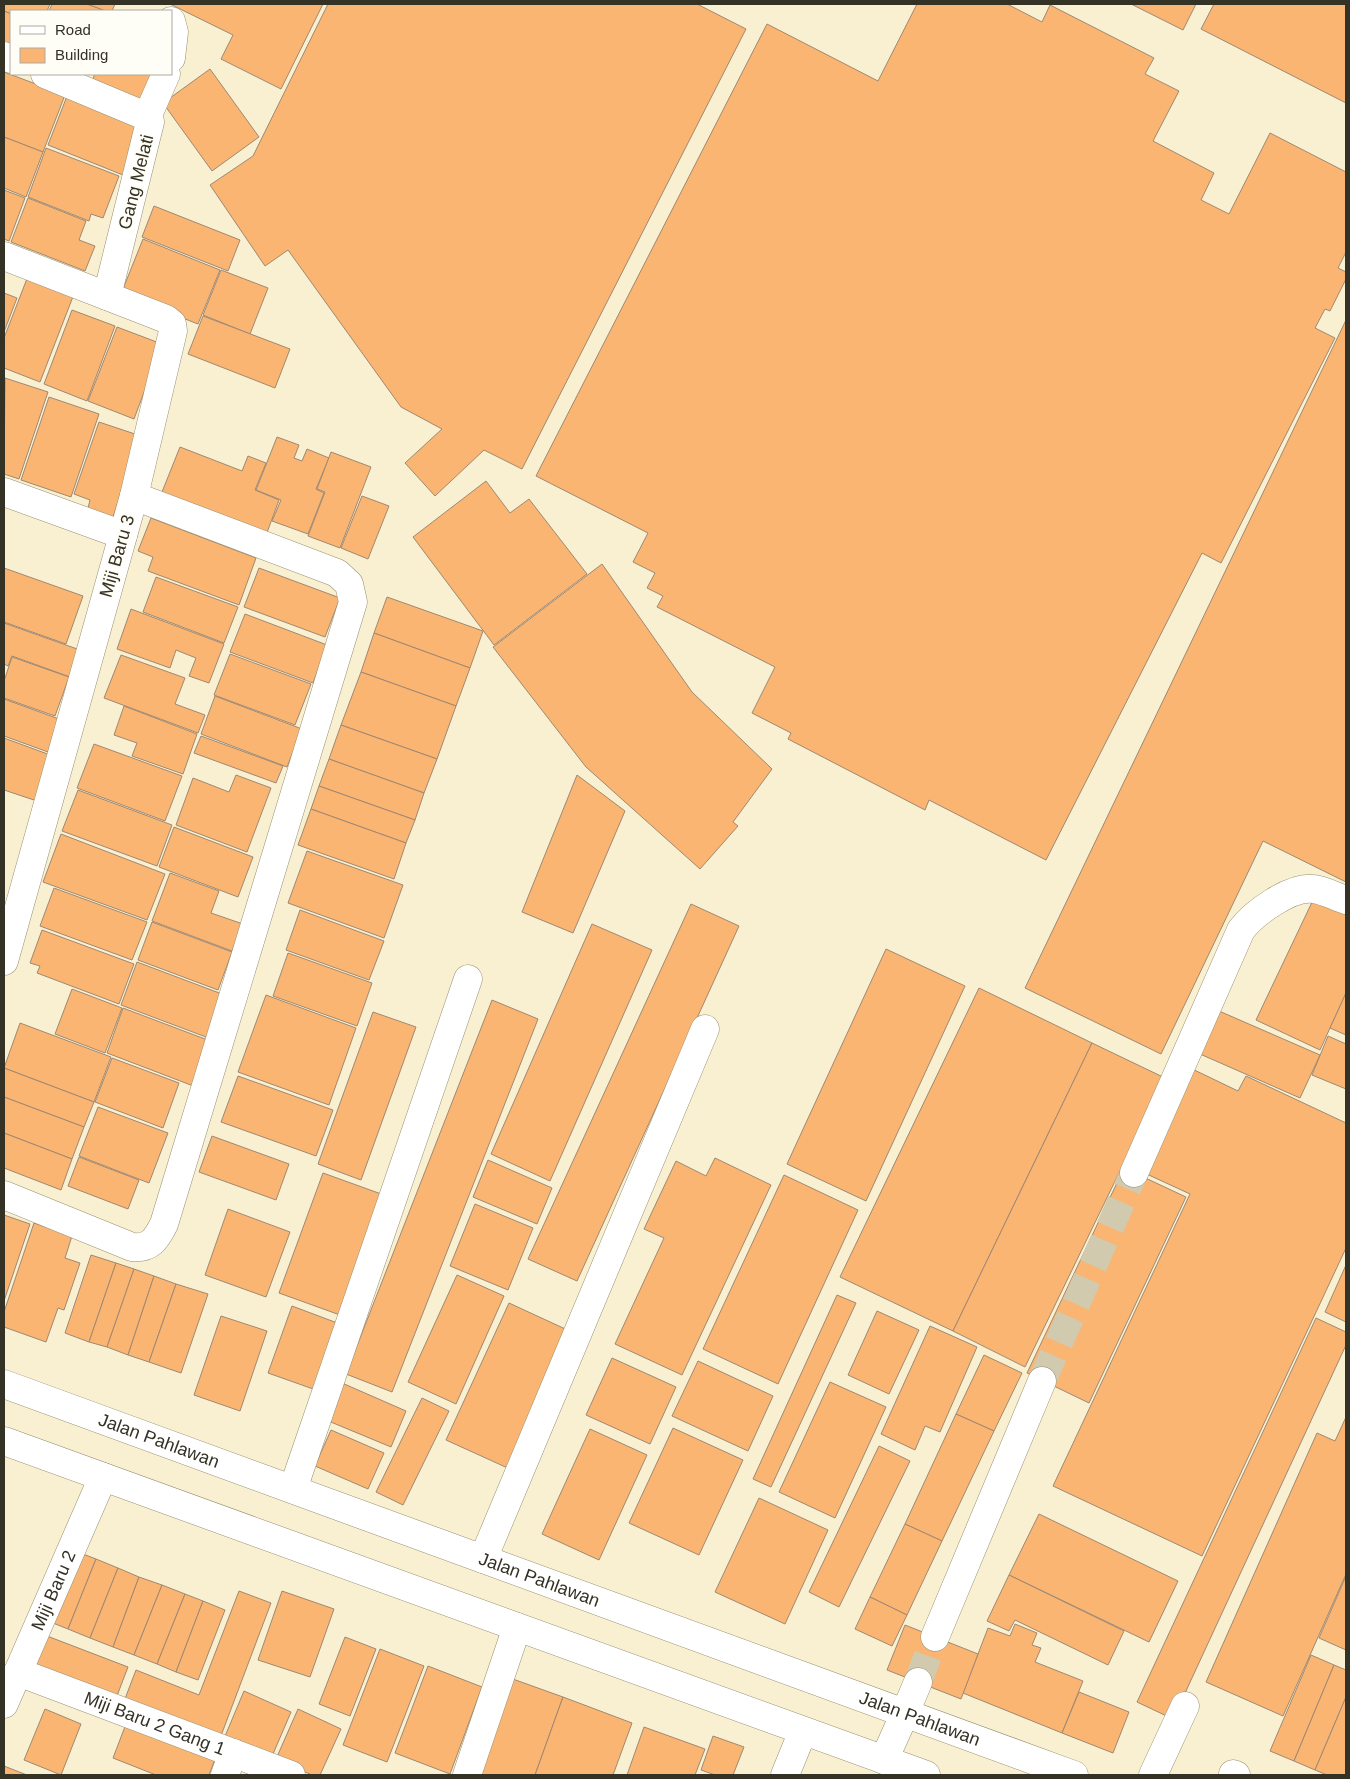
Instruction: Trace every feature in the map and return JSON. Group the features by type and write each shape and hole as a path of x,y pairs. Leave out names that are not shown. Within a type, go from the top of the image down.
{"street":[{"path":"172,25 174,32 172,49"},
{"name":"Gang Melati","path":"47,75 147,117 150,127 107,296"},
{"path":"147,117 166,75"},
{"name":"Miji Baru 3","path":"4,256 166,319 172,324 173,332 134,496 4,961"},
{"path":"4,492 123,535"},
{"path":"4,1195 132,1247 143,1248 156,1240 164,1224 353,602 350,584 337,573 134,496"},
{"path":"1134,1173 1241,930 1250,918 1277,900 1302,890 1313,888 1346,900"},
{"path":"293,1489 468,980"},
{"path":"483,1559 706,1029"},
{"path":"935,1637 1042,1381"},
{"name":"Jalan Pahlawan","path":"4,1384 1074,1775"},
{"path":"4,1441 926,1775"},
{"name":"Miji Baru 2","path":"4,1704 103,1477"},
{"path":"467,1775 517,1627"},
{"name":"Miji Baru 2 Gang 1","path":"18,1672 229,1764 291,1775"},
{"path":"884,1760 918,1682"},
{"path":"1153,1775 1185,1706"},
{"path":"785,1775 803,1731"}],"building":[{"path":"4,4 50,4 47,10 10,10 10,14 4,11"},
{"path":"52,4 87,4 103,10 49,10"},
{"path":"87,4 115,4 112,10 103,10"},
{"path":"170,4 323,4 281,89 221,59 233,35"},
{"path":"328,4 697,4 746,29 522,469 484,450 435,496 405,463 442,429 401,407 288,250 265,266 210,185 253,156"},
{"path":"917,4 1007,4 1042,22 1050,5 1154,58 1145,74 1179,91 1153,141 1214,173 1201,200 1229,214 1270,133 1346,172 1346,252 1338,268 1346,272 1346,279 1330,311 1325,309 1315,328 1335,338 1221,563 1202,553 1046,860 929,800 925,810 788,739 791,733 752,713 775,667 657,607 663,596 647,588 655,573 633,562 648,533 536,476 767,24 878,81"},
{"path":"1131,4 1196,4 1183,30"},
{"path":"1214,4 1346,4 1346,103 1201,29"},
{"path":"4,11 10,14 10,46 4,43"},
{"path":"210,69 259,137 212,171 163,103"},
{"path":"4,72 65,95 43,152 4,137"},
{"path":"95,75 153,75 150,103 89,87"},
{"path":"67,96 142,125 123,175 48,145"},
{"path":"4,137 43,152 26,197 4,188"},
{"path":"46,148 119,176 103,218 91,214 89,221 28,197"},
{"path":"4,190 25,198 9,241 4,239"},
{"path":"28,198 86,221 79,240 95,246 85,271 11,242"},
{"path":"154,206 240,240 228,271 142,237"},
{"path":"143,239 220,270 198,324 121,294"},
{"path":"221,270 268,288 250,334 203,315"},
{"path":"28,276 74,294 40,382 4,368 4,338"},
{"path":"4,293 17,298 4,332"},
{"path":"72,310 115,326 87,401 44,384"},
{"path":"203,316 290,349 275,388 188,354"},
{"path":"1346,320 1346,882 1263,841 1161,1054 1025,988"},
{"path":"117,327 162,344 134,419 88,401"},
{"path":"5,378 48,392 19,479 4,474"},
{"path":"49,397 99,414 71,497 21,480"},
{"path":"99,422 144,437 132,461 113,517 88,508 90,500 74,494"},
{"path":"277,437 299,445 294,458 302,461 307,449 329,458 316,489 324,493 308,534 272,521 281,500 256,490"},
{"path":"180,447 242,471 248,456 266,463 255,490 279,500 265,538 160,497"},
{"path":"331,452 371,467 340,548 308,536 325,492 317,489"},
{"path":"486,481 510,513 529,499 587,574 494,645 413,537"},
{"path":"362,496 389,506 368,559 341,548"},
{"path":"151,518 256,558 239,605 148,571 153,557 138,551"},
{"path":"602,564 692,692 772,769 733,822 738,826 700,869 586,767 493,647"},
{"path":"4,568 83,596 66,644 4,622"},
{"path":"259,568 340,598 325,637 244,607"},
{"path":"156,577 238,607 224,643 143,612"},
{"path":"387,597 483,631 470,668 374,633"},
{"path":"131,609 224,644 209,683 189,676 196,658 176,650 170,668 117,649"},
{"path":"245,614 327,645 313,683 230,652"},
{"path":"4,623 80,650 70,677 12,656 8,666 4,664"},
{"path":"374,633 470,668 456,706 361,672"},
{"path":"230,654 311,684 295,725 214,695"},
{"path":"121,655 185,678 175,704 205,715 198,733 104,698"},
{"path":"12,657 69,677 55,716 4,698 4,681"},
{"path":"361,672 456,706 437,759 341,725"},
{"path":"215,696 302,729 287,767 201,734"},
{"path":"4,699 59,719 48,752 4,736"},
{"path":"124,706 197,734 183,774 132,756 137,743 114,735"},
{"path":"341,725 437,759 424,793 329,759"},
{"path":"201,736 283,766 276,783 194,753"},
{"path":"4,738 53,756 37,801 4,790"},
{"path":"94,744 182,776 165,821 77,788"},
{"path":"329,759 424,793 415,820 319,786"},
{"path":"236,775 271,788 247,852 176,825 193,778 229,792"},
{"path":"577,775 625,811 573,933 522,912"},
{"path":"319,786 415,820 406,843 311,809"},
{"path":"78,790 172,825 157,866 62,831"},
{"path":"311,809 406,843 394,879 298,845"},
{"path":"174,827 253,857 238,897 159,867"},
{"path":"61,834 165,874 147,920 43,882"},
{"path":"307,851 403,885 384,938 288,903"},
{"path":"170,873 219,891 211,913 243,924 232,951 152,921"},
{"path":"54,888 147,922 132,960 40,926"},
{"path":"1314,898 1346,914 1346,993 1320,1050 1256,1020"},
{"path":"691,904 739,926 577,1281 528,1259"},
{"path":"300,910 384,941 369,980 286,950"},
{"path":"152,922 232,952 218,990 138,960"},
{"path":"592,924 652,950 550,1181 491,1154"},
{"path":"42,930 134,964 119,1004 37,973 40,966 30,963"},
{"path":"886,949 965,986 866,1201 787,1164"},
{"path":"288,953 372,983 357,1026 273,996"},
{"path":"137,962 222,994 214,1040 121,1005"},
{"path":"979,988 1092,1043 953,1331 840,1277"},
{"path":"72,989 122,1008 105,1053 55,1034"},
{"path":"1346,993 1346,1035 1330,1028"},
{"path":"266,995 356,1028 329,1105 238,1072"},
{"path":"492,1000 538,1019 392,1392 346,1374"},
{"path":"123,1008 213,1042 196,1087 107,1053"},
{"path":"1219,1011 1320,1055 1300,1098 1200,1054"},
{"path":"373,1012 416,1027 361,1180 318,1164"},
{"path":"20,1023 111,1057 94,1102 4,1068"},
{"path":"1328,1036 1346,1044 1346,1089 1312,1075"},
{"path":"1092,1043 1165,1078 1025,1367 953,1331"},
{"path":"112,1058 179,1083 163,1128 95,1102"},
{"path":"1186,1066 1238,1091 1246,1076 1346,1123 1346,1248 1202,1556 1053,1486 1190,1194 1138,1170"},
{"path":"4,1068 94,1102 84,1127 4,1097"},
{"path":"238,1076 333,1110 316,1156 221,1122"},
{"path":"4,1097 84,1127 72,1159 4,1133"},
{"path":"98,1107 168,1133 149,1183 79,1156"},
{"path":"4,1133 72,1159 61,1190 4,1168"},
{"path":"212,1136 289,1164 276,1200 199,1172"},
{"path":"79,1157 139,1180 128,1209 68,1186"},
{"path":"715,1158 771,1185 682,1375 615,1344 664,1238 644,1229 676,1161 706,1176"},
{"path":"488,1160 552,1188 537,1224 473,1197"},
{"path":"1124,1168 1186,1197 1089,1403 1027,1373"},
{"path":"323,1173 384,1195 340,1315 279,1293"},
{"path":"784,1175 858,1210 778,1384 703,1349"},
{"path":"475,1204 533,1228 508,1290 450,1266"},
{"path":"228,1209 290,1232 266,1297 205,1275"},
{"path":"4,1215 30,1224 4,1301"},
{"path":"34,1223 72,1236 65,1258 80,1263 64,1310 58,1308 46,1342 4,1327 4,1312"},
{"path":"91,1255 116,1263 89,1342 65,1333"},
{"path":"116,1263 134,1269 107,1347 89,1342"},
{"path":"1346,1265 1346,1322 1325,1312"},
{"path":"134,1269 154,1276 128,1355 107,1347"},
{"path":"457,1275 504,1296 456,1404 408,1382"},
{"path":"154,1276 176,1284 149,1362 128,1355"},
{"path":"176,1284 208,1294 181,1373 149,1362"},
{"path":"837,1295 856,1303 771,1487 753,1479"},
{"path":"509,1303 574,1333 512,1470 446,1440"},
{"path":"292,1306 340,1324 316,1390 268,1373"},
{"path":"877,1311 919,1330 889,1394 848,1375"},
{"path":"221,1316 267,1331 240,1411 194,1395"},
{"path":"1316,1318 1346,1332 1346,1345 1173,1719 1137,1702"},
{"path":"930,1326 977,1347 940,1432 925,1426 915,1450 881,1434"},
{"path":"984,1355 1022,1373 994,1431 956,1414"},
{"path":"612,1358 676,1387 650,1444 586,1415"},
{"path":"698,1361 773,1396 748,1451 672,1416"},
{"path":"830,1382 886,1407 835,1518 779,1492"},
{"path":"342,1383 406,1411 391,1447 326,1420"},
{"path":"422,1398 449,1411 403,1505 376,1492"},
{"path":"956,1414 994,1431 942,1541 905,1524"},
{"path":"1346,1417 1346,1574 1283,1716 1206,1682 1317,1433 1335,1441"},
{"path":"673,1428 743,1460 699,1555 629,1523"},
{"path":"590,1429 647,1455 599,1560 542,1534"},
{"path":"331,1430 384,1453 368,1489 315,1466"},
{"path":"879,1446 910,1461 839,1607 809,1592"},
{"path":"759,1498 828,1530 785,1624 715,1592"},
{"path":"1039,1514 1178,1581 1149,1642 1009,1575"},
{"path":"905,1524 942,1541 907,1615 870,1597"},
{"path":"75,1551 96,1559 68,1629 48,1621"},
{"path":"96,1559 118,1568 90,1638 68,1629"},
{"path":"118,1568 139,1577 113,1647 90,1638"},
{"path":"1009,1575 1124,1631 1108,1665 1015,1620 1009,1631 987,1621"},
{"path":"1346,1576 1346,1650 1319,1638"},
{"path":"139,1577 162,1585 134,1655 113,1647"},
{"path":"162,1585 185,1594 157,1664 134,1655"},
{"path":"239,1591 271,1603 219,1741 123,1704 136,1670 199,1695"},
{"path":"282,1591 334,1609 310,1677 258,1660"},
{"path":"185,1594 203,1601 176,1672 157,1664"},
{"path":"870,1597 907,1615 892,1646 855,1629"},
{"path":"203,1601 225,1610 198,1680 176,1672"},
{"path":"1015,1624 1037,1633 1032,1645 1041,1648 1035,1662 1083,1681 1062,1733 963,1693 988,1628 1010,1636"},
{"path":"905,1625 978,1654 961,1699 887,1670"},
{"path":"47,1636 128,1667 115,1701 34,1670"},
{"path":"345,1637 376,1649 350,1716 319,1704"},
{"path":"380,1649 424,1666 387,1762 343,1745"},
{"path":"1311,1655 1334,1665 1294,1761 1270,1751"},
{"path":"1334,1665 1346,1670 1346,1697 1315,1770 1294,1761"},
{"path":"428,1666 482,1687 450,1774 395,1753"},
{"path":"510,1678 563,1697 535,1775 475,1775"},
{"path":"244,1691 291,1712 270,1761 223,1741"},
{"path":"1079,1692 1129,1712 1113,1753 1062,1733"},
{"path":"563,1697 632,1723 613,1775 535,1775"},
{"path":"1346,1697 1346,1772 1345,1775 1327,1775 1315,1770"},
{"path":"45,1709 81,1724 61,1775 24,1760"},
{"path":"298,1709 341,1729 320,1775 312,1775 276,1759"},
{"path":"126,1724 215,1759 209,1775 156,1775 113,1758"},
{"path":"644,1727 705,1749 695,1775 627,1775"},
{"path":"713,1736 744,1747 733,1775 715,1775 701,1770"},
{"path":"4,1766 27,1775 4,1775"}],"tunnel":[{"path":"1042,1381 1134,1173"},
{"path":"918,1682 935,1637"}]}
